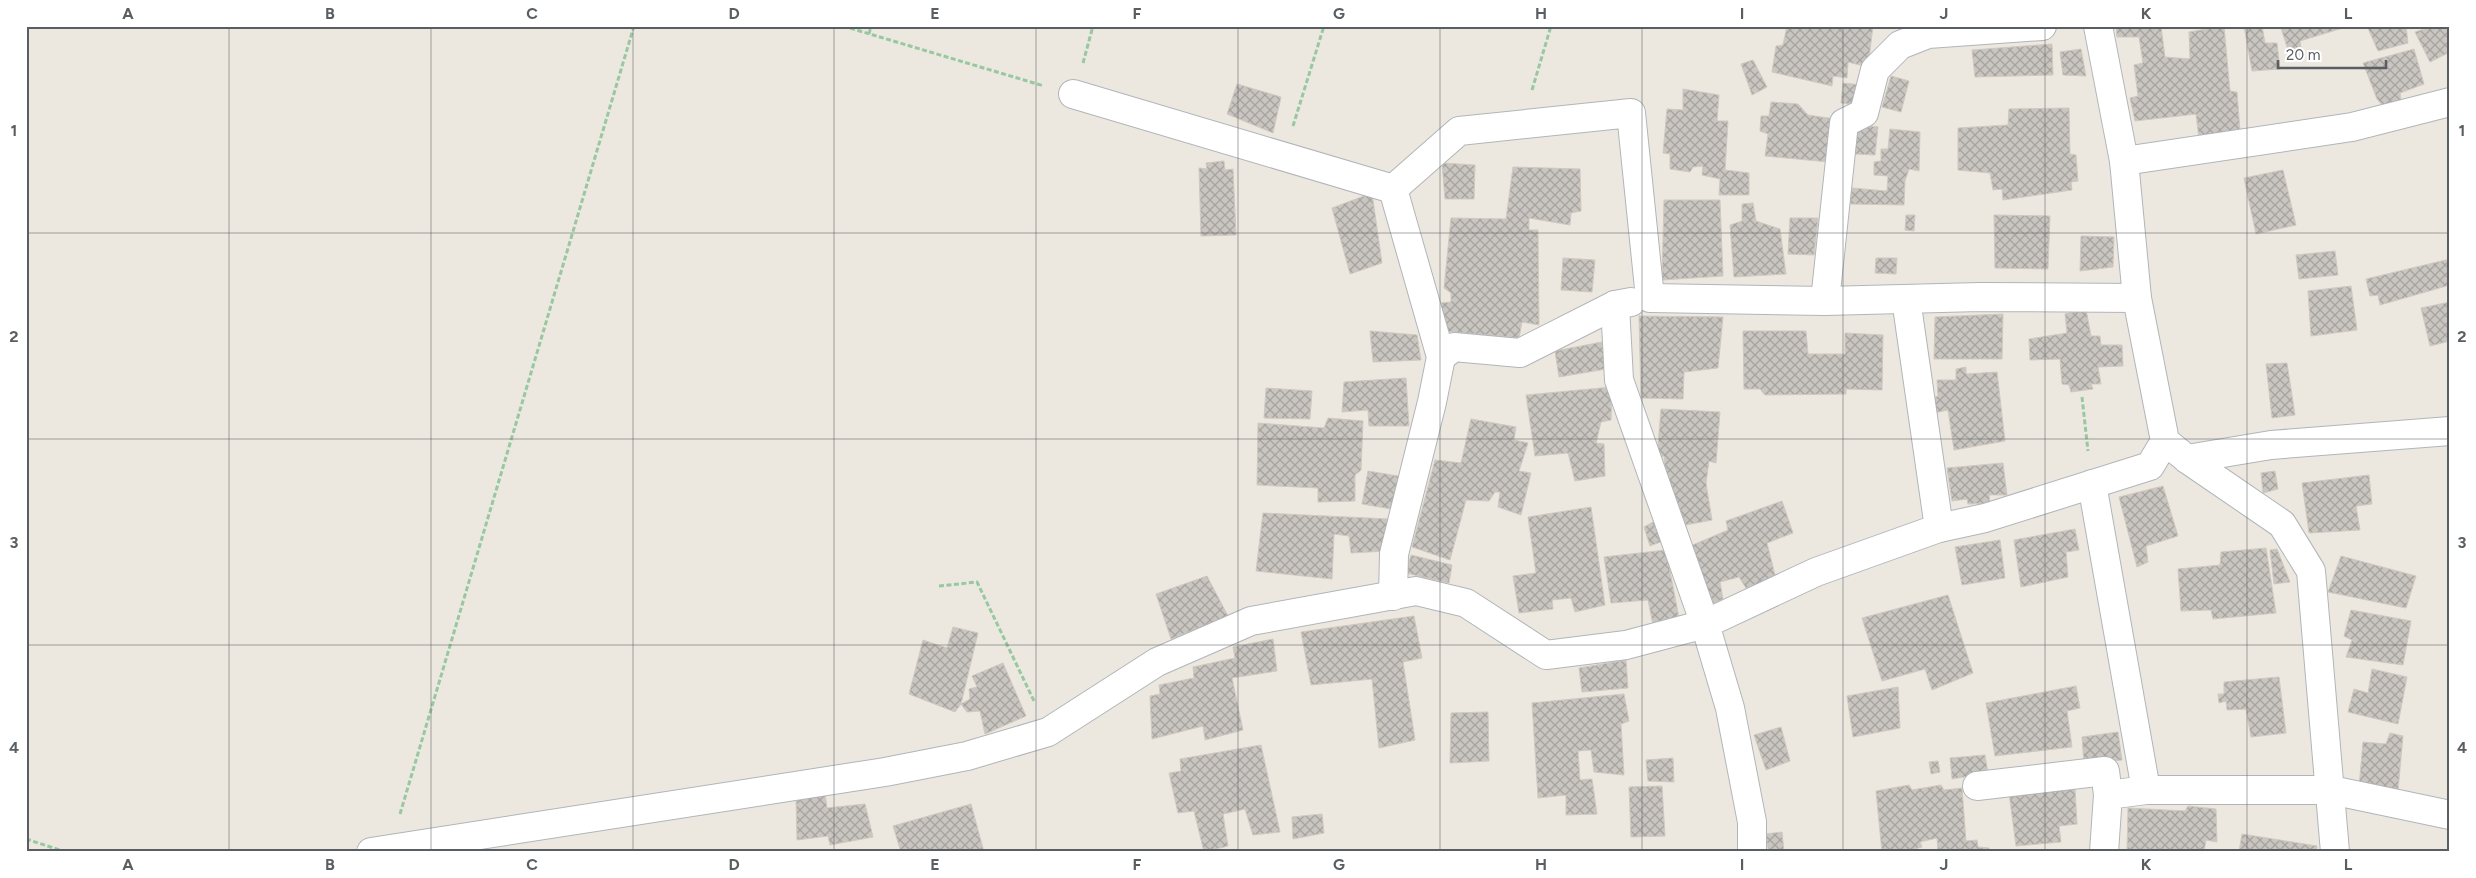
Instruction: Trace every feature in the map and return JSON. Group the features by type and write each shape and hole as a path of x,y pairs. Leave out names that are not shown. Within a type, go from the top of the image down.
{"street":[{"path":"1825,301 1844,123 1864,113 1875,70 1900,44 1928,34 2042,26"},
{"path":"2098,26 2124,161 2137,298 2165,441 2187,460 2282,524 2311,571 2335,852"},
{"path":"1074,94 1393,189"},
{"path":"2124,161 2352,128 2450,102"},
{"path":"1393,189 1459,131 1631,113 1650,298"},
{"path":"1393,189 1441,357 1432,402 1394,554 1393,596"},
{"path":"1441,357 1454,347 1520,353 1615,306 1650,298 1825,301 2137,298"},
{"path":"1906,299 1939,528"},
{"path":"1615,306 1619,380 1705,624 1730,708 1752,822 1752,852"},
{"path":"2187,460 2270,445 2450,431"},
{"path":"380,850 885,772 967,756 1048,732 1157,662 1251,621 1416,591 1466,604 1546,656 1626,645 1705,624 1816,572 1939,528 1985,518 2150,466 2165,441"},
{"path":"2092,484 2146,790"},
{"path":"1977,786 2105,771 2108,795 2104,852"},
{"path":"2108,795 2146,790 2331,790 2450,815"}],"path":[{"path":"380,850 634,26"},
{"path":"843,26 1074,94 1093,26"},
{"path":"869,34 871,26"},
{"path":"1284,157 1324,26"},
{"path":"1522,124 1552,26"},
{"path":"2082,397 2092,484"},
{"path":"940,586 977,582 1048,732"},
{"path":"26,840 66,852"}],"building":[{"path":"1787,26 1873,26 1868,67 1848,62 1847,78 1833,76 1832,86 1772,72 1776,46 1783,45"},
{"path":"2116,26 2161,26 2165,57 2190,59 2189,32 2224,26 2230,91 2237,92 2240,131 2199,139 2196,114 2135,121 2130,98 2138,96 2134,65 2143,63 2139,37 2117,37"},
{"path":"2244,26 2262,26 2265,43 2277,43 2280,69 2252,71"},
{"path":"2285,26 2346,27 2300,41 2301,48 2288,50 2281,28"},
{"path":"2367,26 2406,26 2408,43 2378,51"},
{"path":"2433,26 2450,26 2450,52 2430,62 2415,32"},
{"path":"2052,44 2053,75 1975,77 1972,50"},
{"path":"2081,49 2086,76 2063,75 2060,52"},
{"path":"2414,49 2424,84 2400,93 2401,101 2382,105 2377,99 2363,63"},
{"path":"1753,60 1767,87 1752,95 1741,64"},
{"path":"1891,76 1909,81 1901,112 1882,107"},
{"path":"1843,83 1862,85 1858,105 1841,103"},
{"path":"1237,84 1281,97 1273,133 1227,114"},
{"path":"1683,89 1719,95 1717,121 1728,121 1725,170 1749,173 1749,195 1719,195 1720,179 1702,175 1703,166 1693,167 1690,172 1670,169 1670,154 1663,153 1667,109 1683,110"},
{"path":"1771,102 1798,104 1808,115 1835,119 1829,162 1765,156 1768,134 1760,131 1761,116 1769,116"},
{"path":"2069,108 2070,154 2076,155 2078,181 2071,182 2072,190 2003,200 2002,189 1993,190 1990,173 1958,170 1958,128 2008,125 2009,109"},
{"path":"1857,125 1878,127 1875,155 1854,154"},
{"path":"1890,129 1920,132 1919,171 1909,169 1905,181 1904,205 1850,204 1852,188 1887,191 1888,176 1874,175 1874,162 1881,161 1881,149 1888,149"},
{"path":"1224,161 1225,170 1233,169 1236,235 1201,236 1199,168 1207,169 1206,163"},
{"path":"1442,163 1475,165 1474,199 1445,199"},
{"path":"1513,167 1580,169 1581,211 1571,213 1570,225 1529,218 1529,230 1538,230 1539,325 1522,322 1519,338 1444,331 1445,318 1441,311 1441,303 1451,302 1451,293 1444,288 1451,218 1506,219"},
{"path":"2283,170 2296,225 2256,234 2244,178"},
{"path":"1372,193 1382,263 1350,274 1332,208"},
{"path":"1664,200 1720,200 1723,276 1662,280"},
{"path":"1753,203 1756,221 1780,229 1786,274 1734,277 1730,225 1742,221 1742,204"},
{"path":"1906,215 1915,215 1914,231 1905,230"},
{"path":"1994,215 2050,216 2048,269 1995,268"},
{"path":"1790,218 1818,218 1814,255 1788,254"},
{"path":"2081,236 2114,237 2113,267 2080,271"},
{"path":"2335,251 2338,275 2299,279 2296,255"},
{"path":"1563,258 1595,260 1592,292 1561,290"},
{"path":"1876,258 1897,258 1896,274 1875,273"},
{"path":"2450,259 2450,285 2380,305 2378,295 2370,296 2366,279"},
{"path":"2351,286 2357,330 2311,336 2308,291"},
{"path":"2450,302 2450,341 2430,346 2421,308"},
{"path":"2086,309 2091,336 2100,336 2101,345 2122,345 2123,366 2098,367 2101,384 2091,384 2093,389 2071,392 2069,385 2062,384 2060,359 2030,360 2029,339 2067,333 2065,314"},
{"path":"2003,314 2002,359 1934,359 1935,317"},
{"path":"1639,316 1723,317 1718,368 1684,372 1683,399 1641,398"},
{"path":"1370,331 1417,335 1421,360 1373,362"},
{"path":"1743,331 1806,331 1808,354 1845,354 1845,333 1883,335 1882,390 1846,389 1846,394 1765,395 1760,389 1744,389"},
{"path":"1602,342 1606,369 1559,377 1555,351"},
{"path":"2287,363 2295,415 2272,418 2266,364"},
{"path":"1966,367 1966,374 1997,372 2005,441 1954,450 1948,410 1934,413 1932,398 1938,396 1937,380 1956,380 1956,369"},
{"path":"1406,378 1409,426 1369,426 1368,410 1342,412 1344,382"},
{"path":"1612,387 1611,420 1601,422 1596,443 1604,444 1605,476 1575,481 1568,453 1535,456 1526,395"},
{"path":"1266,388 1312,391 1310,419 1264,418"},
{"path":"1661,409 1720,412 1716,463 1709,461 1706,483 1712,520 1686,525 1666,481 1664,456 1657,457"},
{"path":"1328,418 1363,421 1361,470 1355,475 1355,501 1318,502 1318,488 1257,485 1258,423 1324,428"},
{"path":"1471,419 1516,427 1514,440 1528,443 1519,471 1531,473 1521,515 1498,507 1500,492 1495,492 1489,501 1466,500 1450,560 1412,547 1435,460 1461,463"},
{"path":"2003,463 2007,495 1989,495 1990,503 1968,504 1967,499 1952,501 1947,468"},
{"path":"1368,471 1404,477 1397,510 1362,504"},
{"path":"2275,471 2278,489 2263,493 2261,473"},
{"path":"2369,475 2372,504 2356,506 2360,530 2309,533 2302,483"},
{"path":"2163,486 2178,536 2146,546 2148,562 2137,567 2119,497"},
{"path":"1782,501 1793,533 1767,543 1776,579 1746,588 1739,577 1720,582 1723,599 1713,604 1688,547 1728,530 1726,521"},
{"path":"1591,507 1605,605 1575,612 1571,598 1552,600 1553,609 1519,613 1513,576 1536,573 1528,517"},
{"path":"1263,513 1389,519 1386,551 1351,553 1349,536 1334,534 1332,579 1256,571"},
{"path":"1655,521 1663,541 1650,546 1644,527"},
{"path":"2075,529 2079,550 2066,552 2068,577 2021,587 2014,540"},
{"path":"2000,540 2005,578 1962,585 1955,547"},
{"path":"2266,548 2276,613 2213,619 2211,610 2181,611 2178,569 2220,565 2221,552"},
{"path":"2277,549 2290,582 2274,584 2270,550"},
{"path":"1666,550 1679,618 1653,625 1648,600 1611,603 1604,557"},
{"path":"1411,555 1452,565 1449,583 1406,573"},
{"path":"2341,556 2416,576 2406,608 2328,592"},
{"path":"1207,576 1228,616 1171,639 1156,594"},
{"path":"1948,595 1973,673 1932,690 1925,669 1882,681 1862,618"},
{"path":"2351,610 2411,621 2403,665 2346,657 2352,640 2344,636"},
{"path":"1414,616 1422,658 1403,662 1415,740 1379,748 1372,679 1311,685 1301,632"},
{"path":"953,627 978,633 961,704 955,712 909,694 923,640 947,648"},
{"path":"1273,639 1277,671 1232,678 1243,730 1205,740 1203,726 1152,739 1150,696 1160,694 1159,685 1194,678 1193,667 1235,658 1233,647"},
{"path":"1626,660 1628,688 1582,692 1579,668"},
{"path":"1003,663 1026,716 985,734 980,711 967,712 961,704 970,699 969,689 977,687 972,676"},
{"path":"2372,669 2407,677 2398,724 2348,712 2354,689 2368,693"},
{"path":"2279,677 2286,733 2251,737 2246,709 2227,710 2226,701 2219,703 2218,694 2224,694 2224,682"},
{"path":"2076,686 2080,708 2067,711 2072,747 1995,756 1986,703"},
{"path":"1898,687 1900,728 1853,737 1847,696"},
{"path":"1624,694 1629,721 1621,724 1624,775 1594,772 1591,750 1578,751 1580,780 1592,779 1597,814 1566,815 1566,795 1538,798 1532,703"},
{"path":"1488,712 1489,761 1450,763 1451,713"},
{"path":"1781,727 1790,761 1766,770 1754,735"},
{"path":"2118,732 2122,760 2084,764 2082,737"},
{"path":"2390,733 2403,736 2398,791 2359,787 2363,742 2386,744"},
{"path":"1261,745 1280,832 1253,835 1245,809 1223,814 1228,846 1204,852 1194,811 1178,813 1169,773 1181,771 1180,759"},
{"path":"1985,755 1988,773 1952,779 1950,758"},
{"path":"1673,758 1674,782 1648,781 1646,760"},
{"path":"1938,761 1940,772 1931,774 1929,762"},
{"path":"1909,785 1912,790 1941,785 1944,790 1962,788 1966,841 1977,840 1978,847 1989,848 1990,852 1938,852 1937,838 1920,842 1922,847 1904,852 1882,852 1876,791"},
{"path":"1662,786 1665,836 1631,837 1629,787"},
{"path":"2075,788 2077,824 2059,826 2061,842 2016,846 2009,793"},
{"path":"825,793 827,808 865,804 873,837 830,845 828,836 797,840 796,797"},
{"path":"971,804 984,852 901,852 893,826"},
{"path":"2188,806 2216,809 2217,842 2206,840 2204,852 2127,852 2128,808 2185,811"},
{"path":"1322,814 1324,833 1293,839 1292,817"},
{"path":"1782,832 1784,852 1769,852 1765,834"},
{"path":"2242,834 2317,846 2316,852 2239,852"}]}
